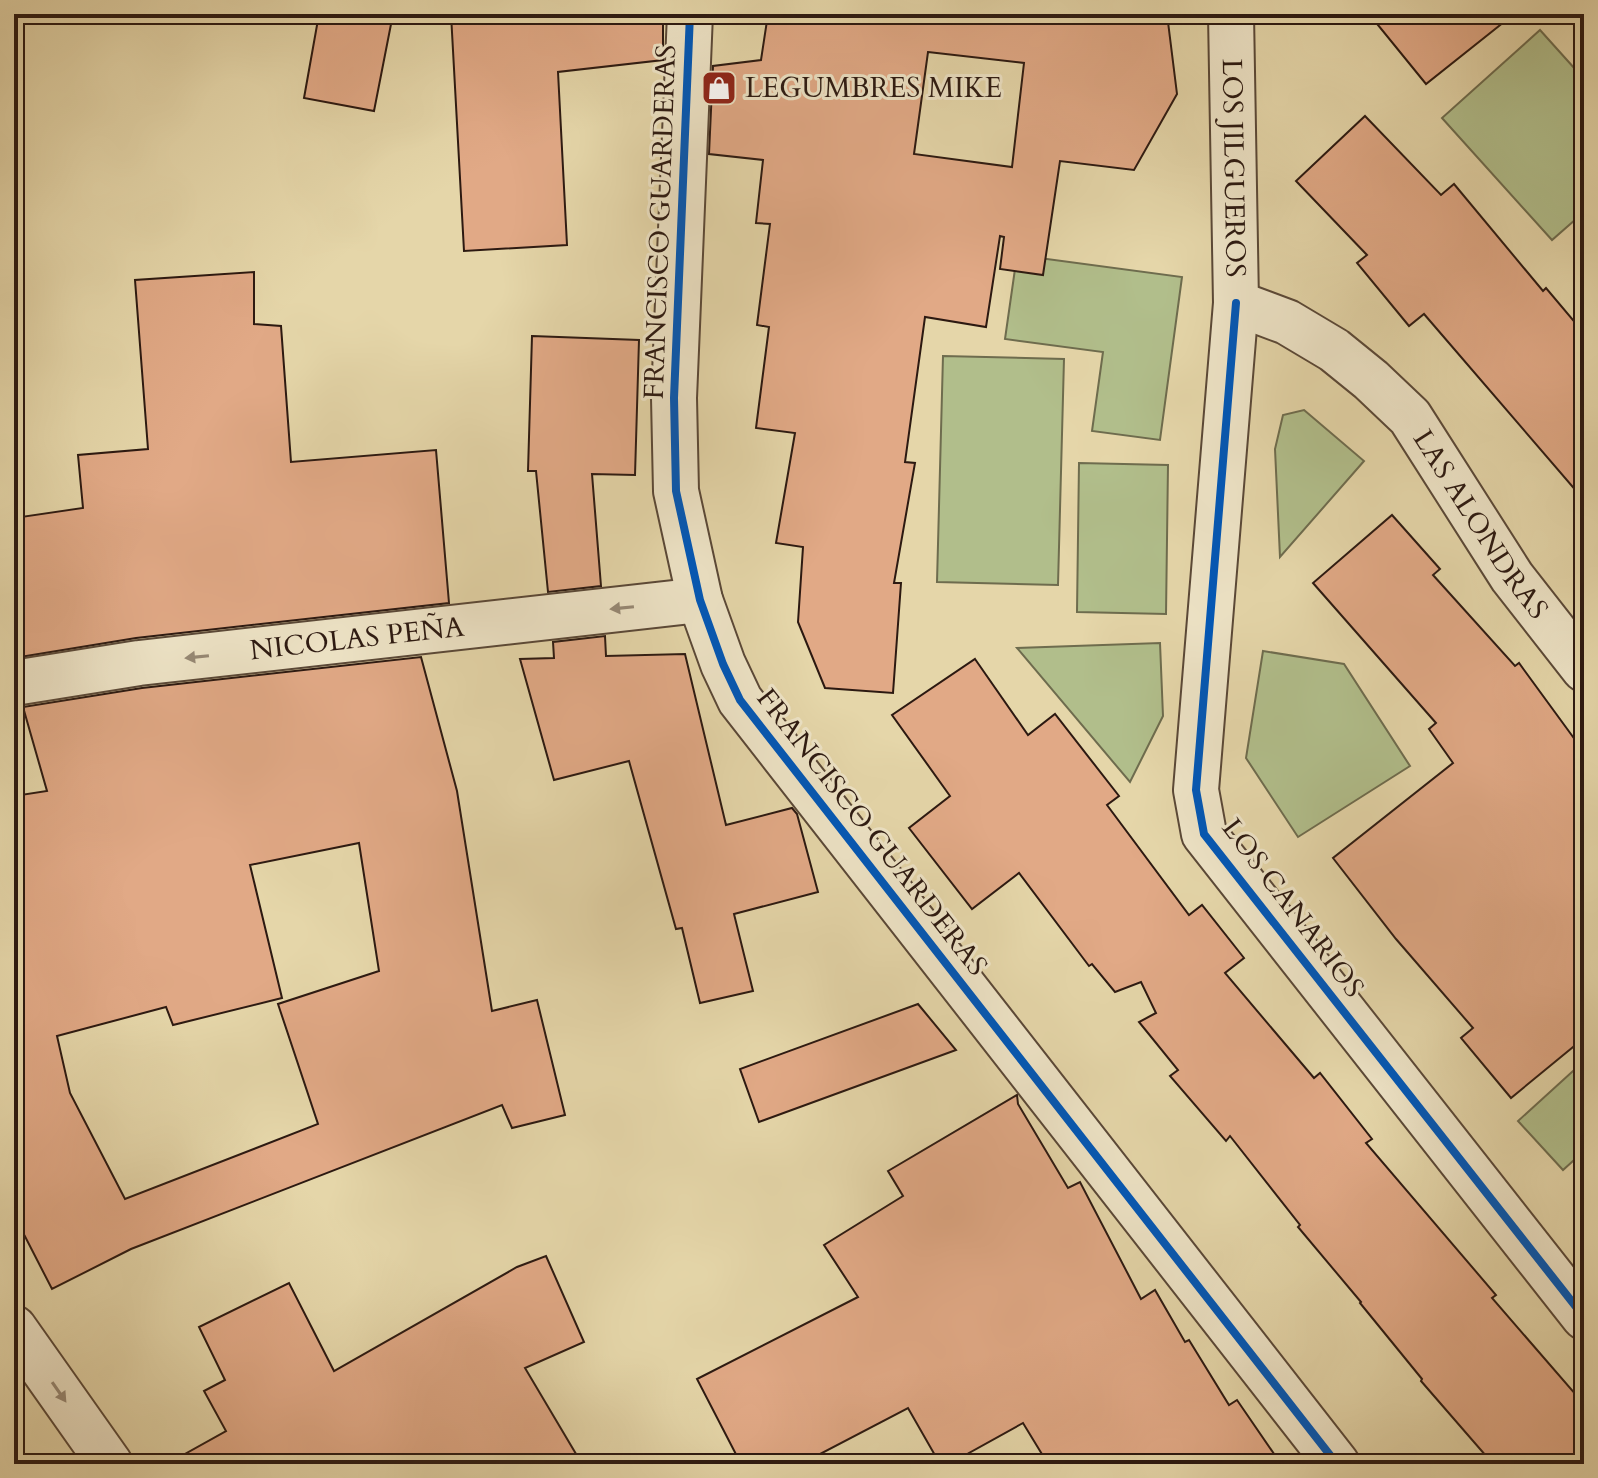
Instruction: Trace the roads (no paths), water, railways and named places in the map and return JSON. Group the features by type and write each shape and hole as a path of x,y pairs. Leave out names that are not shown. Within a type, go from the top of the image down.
{"street":[{"name":"FRANCISCO GUARDERAS","path":"690,14 674,398 676,491 700,600 723,664 740,700 1337,1464"},
{"name":"LOS JILGUEROS","path":"1231,14 1236,303 1287,322 1334,350 1410,417"},
{"name":"LOS CANARIOS","path":"1236,303 1196,790 1204,834 1584,1317"},
{"name":"LAS ALONDRAS","path":"1410,417 1512,577 1584,669"},
{"name":"NICOLAS PEÑA","path":"14,683 139,663 700,600"},
{"path":"14,1328 110,1464"}],"place":[{"name":"LEGUMBRES MIKE","path":"719,88"}]}
